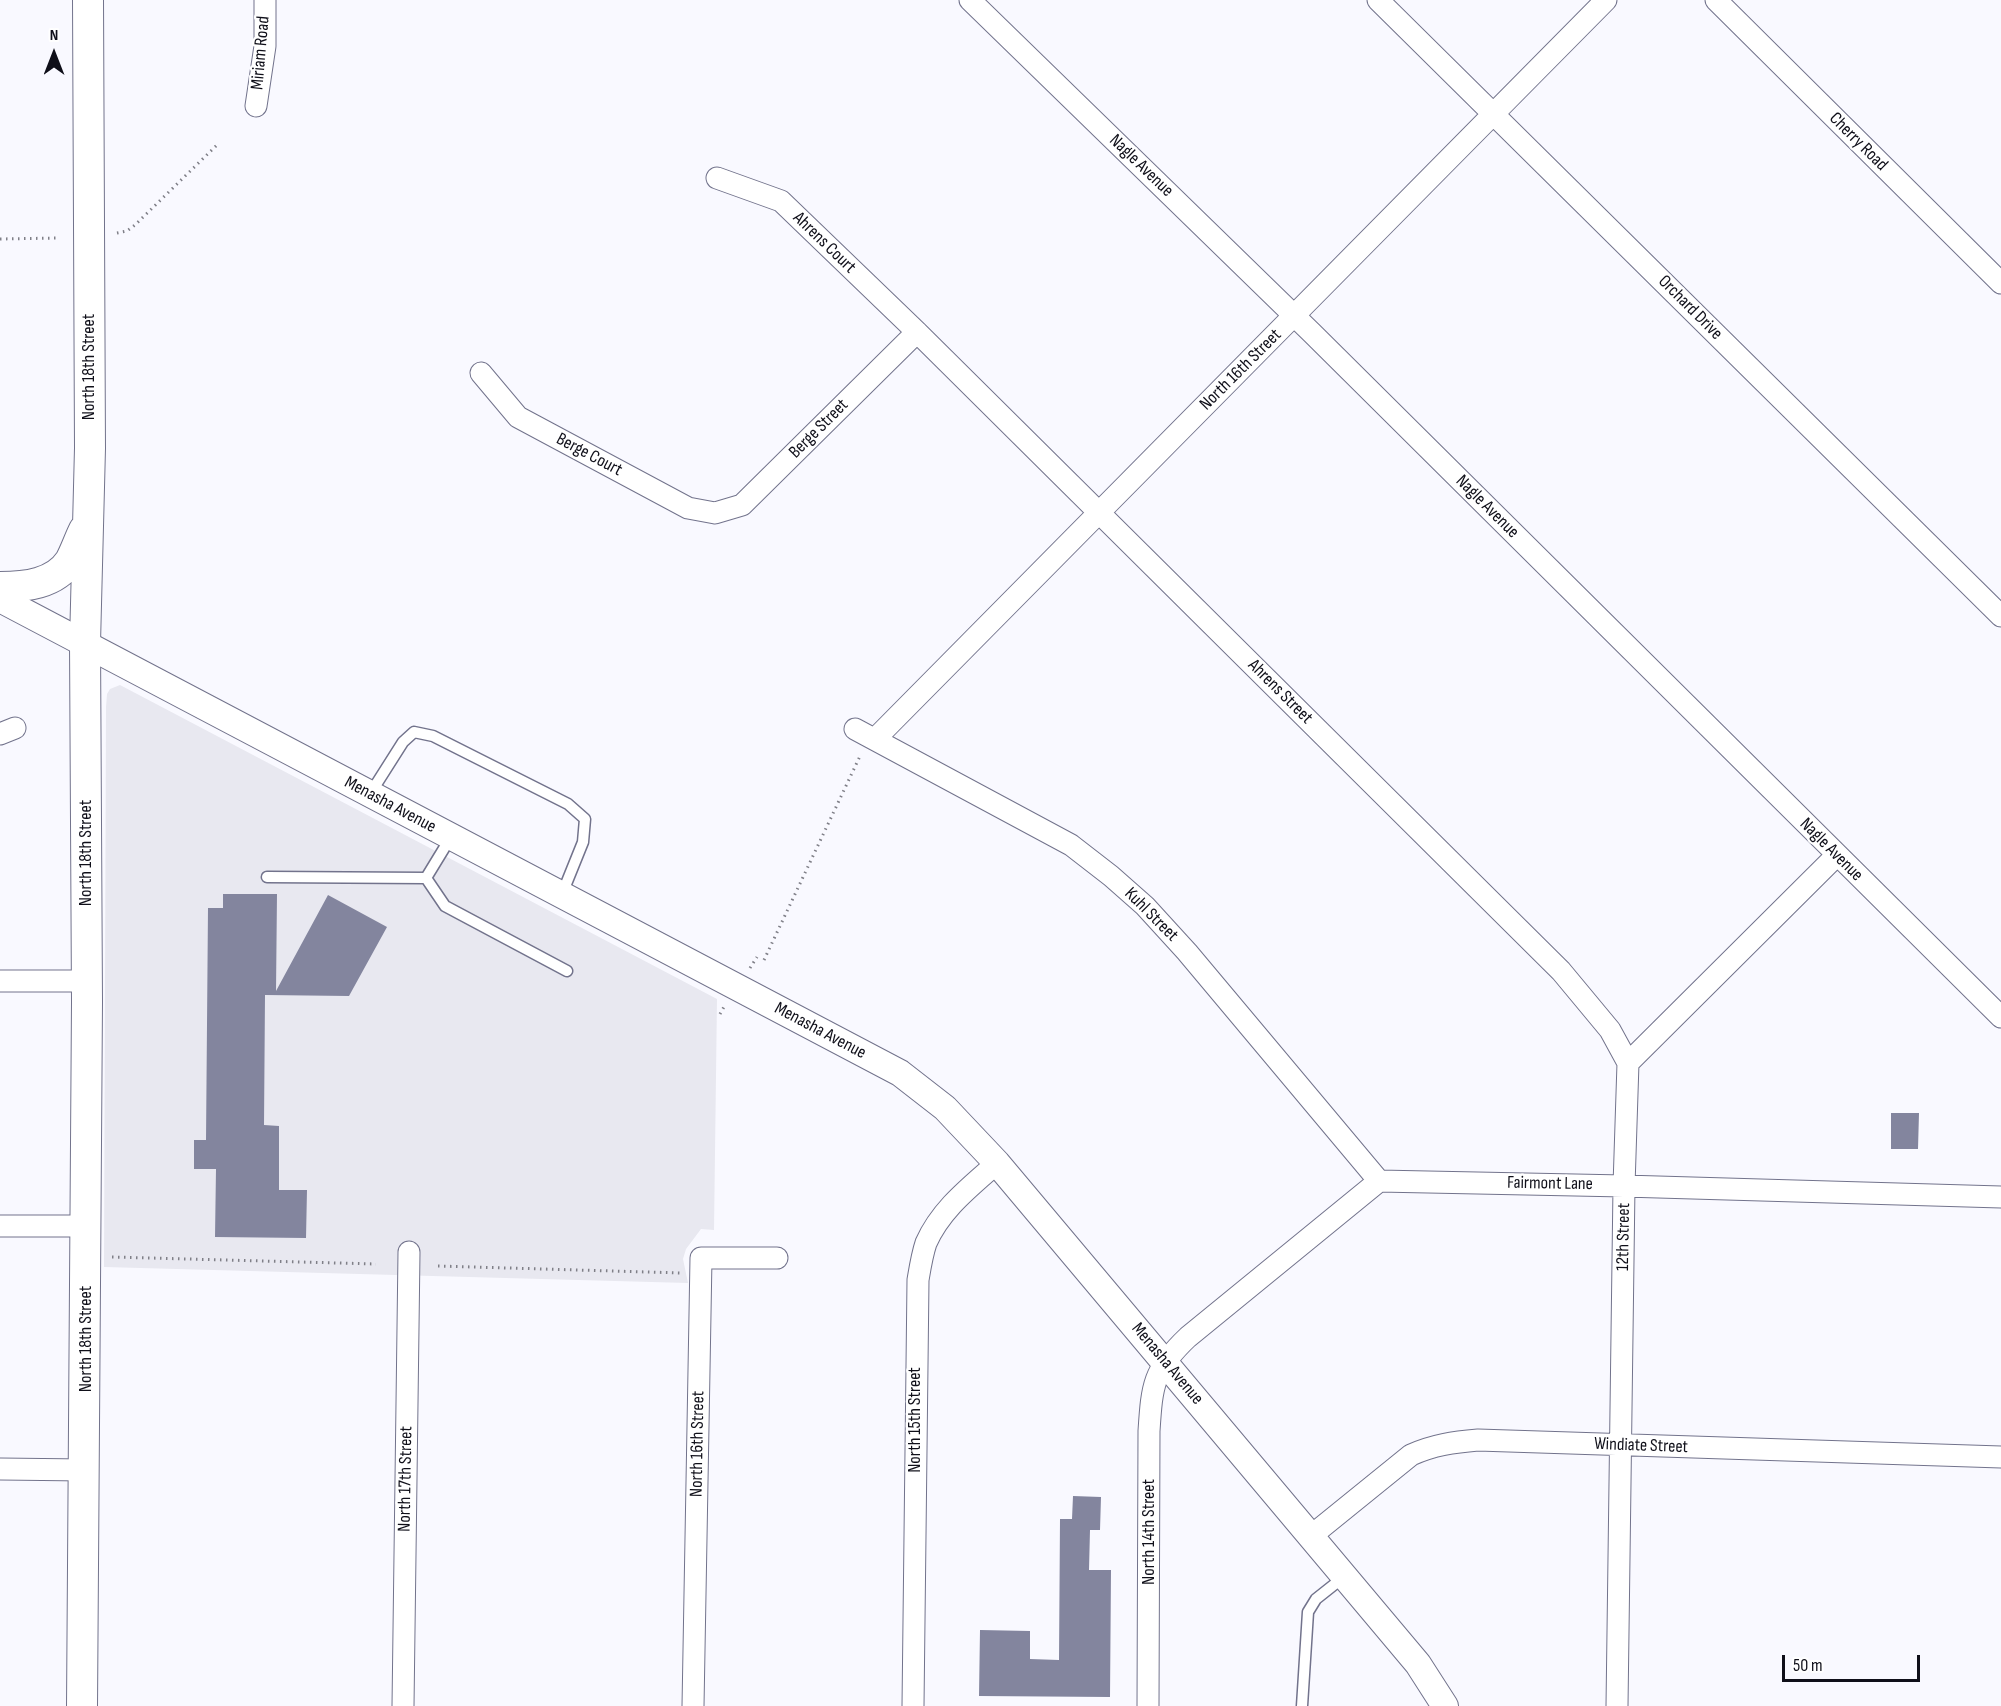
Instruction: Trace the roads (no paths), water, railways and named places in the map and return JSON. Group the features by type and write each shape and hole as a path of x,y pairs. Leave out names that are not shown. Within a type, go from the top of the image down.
{"main road":[{"name":"North 18th Street","path":"82,1706 87,1227 85,643 86,525 90,448 88,0"},
{"path":"0,587 38,584 55,577 69,562 86,525"}],"street":[{"name":"Miriam Road","path":"256,106 265,46 265,0"},
{"name":"Nagle Avenue","path":"970,0 1295,316 2001,1017"},
{"name":"Orchard Drive","path":"1378,0 2001,616"},
{"name":"North 16th Street","path":"869,746 1606,0"},
{"name":"Cherry Road","path":"1716,0 2001,283"},
{"name":"Ahrens Court","path":"717,178 781,201 917,332"},
{"name":"Berge Street","path":"715,513 742,505 917,332"},
{"name":"Ahrens Street","path":"917,332 1561,971 1610,1030 1628,1063"},
{"name":"Berge Court","path":"481,373 518,417 688,508 715,513"},
{"name":"Menasha Avenue","path":"0,599 900,1073 945,1108 997,1162 1418,1664 1445,1706"},
{"name":"Kuhl Street","path":"855,729 869,746 1071,845 1111,876 1144,906 1187,952 1379,1181"},
{"path":"1628,1063 1837,855"},
{"path":"0,981 87,981"},
{"name":"12th Street","path":"1617,1706 1624,1186 1628,1063"},
{"name":"North 15th Street","path":"913,1706 918,1280 926,1245 940,1218 957,1198 997,1162"},
{"path":"1165,1362 1192,1333 1379,1181"},
{"name":"Fairmont Lane","path":"1379,1181 2001,1197"},
{"path":"0,1226 87,1227"},
{"name":"North 17th Street","path":"404,1706 409,1252"},
{"name":"North 16th Street","path":"693,1706 701,1258 777,1258"},
{"name":"North 14th Street","path":"1148,1706 1150,1413 1154,1382 1165,1362"},
{"name":"Windiate Street","path":"1311,1536 1411,1455 1445,1443 1478,1440 2001,1457"},
{"path":"0,1469 85,1470"}],"lane":[{"path":"370,794 403,742 414,732 433,736 568,804 585,819 583,842 561,894"},
{"path":"426,878 451,837"},
{"path":"267,877 426,878"},
{"path":"426,878 445,906 567,971"},
{"path":"1302,1706 1308,1612 1316,1599 1345,1576"}]}
